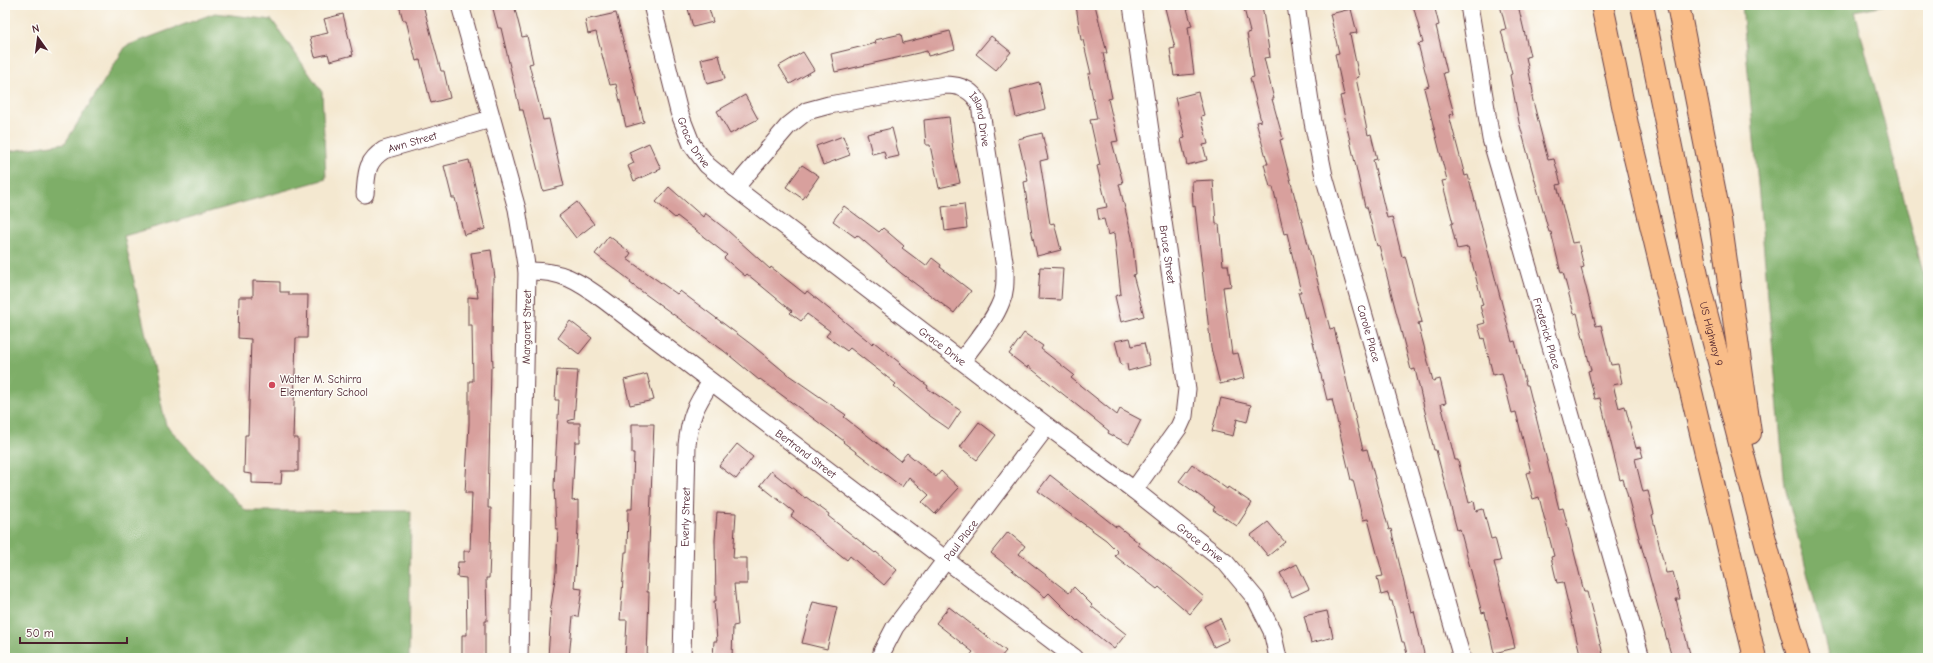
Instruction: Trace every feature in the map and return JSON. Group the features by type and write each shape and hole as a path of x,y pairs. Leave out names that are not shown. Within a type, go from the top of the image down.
{"highway":[{"path":"1602,5 1630,137 1755,658"},
{"name":"US Highway 9","path":"1642,5 1700,289 1770,559 1799,658"},
{"path":"1678,5 1720,219 1742,382 1770,559"},
{"path":"1689,5 1705,140"}],"street":[{"name":"Margaret Street","path":"460,5 517,209 527,271 519,658"},
{"name":"Grace Drive","path":"652,5 680,112 692,145 708,165 735,188 1047,426 1134,490 1226,563 1241,578 1265,615 1272,631 1278,658"},
{"name":"Bruce Street","path":"1132,5 1187,390 1184,416 1179,427 1134,490"},
{"name":"Carole Place","path":"1296,5 1313,122 1324,176 1462,658"},
{"name":"Frederick Place","path":"1470,5 1483,98 1493,146 1640,658"},
{"name":"Island Drive","path":"735,188 788,126 807,111 829,105 945,85 957,85 968,90 976,97 980,105 1005,268 1005,287 1001,302 962,361"},
{"name":"Awn Street","path":"365,194 369,164 372,158 384,150 491,119"},
{"name":"Bertrand Street","path":"527,271 543,270 557,273 570,277 581,283 1075,658"},
{"name":"Everly Street","path":"682,658 688,433 690,421 698,402 711,382"},
{"name":"Paul Place","path":"881,658 882,652 895,628 945,559 1047,426"}],"green space":[{"path":"1742,5 1884,5 1855,11 1928,291 1928,658 1829,658 1785,487"},
{"path":"215,13 272,20 322,92 326,179 124,236 166,425 246,511 411,511 409,658 5,658 5,152 65,143 126,46"}],"building":[{"path":"399,5 423,5 441,71 444,71 450,98 431,103 420,60 416,61 406,20 403,20"},
{"path":"492,5 514,5 522,37 527,36 533,63 529,64 543,120 549,119 564,186 543,191 523,110 520,110 501,28 498,28"},
{"path":"687,5 708,5 713,22 693,27"},
{"path":"1076,5 1095,5 1107,53 1103,53 1112,98 1108,99 1118,141 1112,142 1123,183 1119,184 1132,237 1136,274 1133,275 1144,316 1121,322 1115,296 1121,294 1114,233 1108,235 1104,219 1099,220 1097,209 1107,207 1097,166 1100,165 1090,120 1097,119 1088,74 1091,74 1083,40 1081,40"},
{"path":"1176,5 1186,5 1192,26 1188,27 1194,74 1174,76 1170,49 1175,48 1165,8"},
{"path":"1243,5 1262,5 1270,57 1264,58 1274,99 1272,99 1283,139 1280,140 1330,329 1334,328 1363,450 1367,449 1389,530 1391,529 1411,612 1414,611 1425,658 1408,658 1404,642 1402,642 1392,601 1390,601 1388,593 1381,595 1377,577 1383,576 1368,519 1363,520 1353,480 1351,480 1332,399 1327,400 1307,317 1305,318 1298,292 1301,292 1287,233 1284,234 1273,187 1270,187 1264,164 1268,164 1256,122 1261,121 1250,78 1254,77 1247,33 1250,32"},
{"path":"1413,5 1434,5 1439,25 1436,26 1447,72 1443,73 1454,114 1449,115 1465,176 1468,175 1512,342 1515,341 1526,385 1528,385 1559,509 1563,508 1584,592 1587,592 1604,658 1581,658 1563,582 1557,583 1551,557 1554,556 1539,497 1533,499 1526,473 1531,472 1516,412 1512,413 1502,373 1493,375 1484,338 1482,339 1478,325 1485,323 1480,306 1483,305 1468,247 1457,249 1451,224 1453,223 1442,181 1447,180 1424,88 1429,86 1418,44 1423,43"},
{"path":"1500,5 1518,5 1530,56 1526,57 1533,92 1532,97 1548,160 1554,159 1561,184 1557,185 1572,243 1578,242 1584,267 1581,268 1596,326 1601,325 1611,365 1618,364 1622,383 1613,385 1619,408 1625,406 1636,448 1640,447 1643,457 1635,459 1643,492 1648,491 1654,514 1652,515 1666,573 1673,572 1680,599 1676,599 1691,658 1672,658 1623,479 1620,480 1600,398 1595,399 1588,371 1591,370 1577,313 1574,314 1563,272 1561,273 1551,232 1549,232 1519,122 1510,75 1512,74 1501,30 1506,29"},
{"path":"1351,9 1357,33 1350,34 1359,77 1356,78 1368,135 1371,134 1377,159 1373,160 1387,218 1392,217 1402,257 1405,256 1422,322 1418,323 1433,381 1440,379 1446,403 1441,404 1455,460 1458,460 1469,503 1474,501 1476,511 1483,509 1491,539 1495,538 1501,561 1494,562 1515,648 1494,653 1485,612 1482,613 1460,529 1457,530 1436,450 1434,450 1415,369 1411,370 1379,245 1377,246 1367,207 1365,207 1340,96 1344,95 1335,54 1339,53 1330,14"},
{"path":"616,13 644,122 626,127 616,84 610,85 596,32 588,34 585,20"},
{"path":"343,14 353,55 330,61 328,54 315,57 310,37 328,33 324,19"},
{"path":"950,31 955,49 928,56 927,51 835,72 831,54 876,43 875,40 901,34 903,43"},
{"path":"991,36 1011,52 996,70 976,54"},
{"path":"803,52 814,70 790,84 779,66"},
{"path":"719,55 725,79 707,84 701,59"},
{"path":"1039,82 1045,109 1016,117 1010,90"},
{"path":"1198,92 1204,115 1201,116 1208,144 1203,145 1207,160 1187,165 1181,139 1185,138 1175,98"},
{"path":"745,95 758,119 730,134 717,111"},
{"path":"949,117 953,150 960,183 939,188 930,145 926,145 924,120"},
{"path":"892,128 899,156 886,159 884,151 872,154 867,134"},
{"path":"1042,133 1048,159 1040,161 1050,224 1054,223 1061,250 1037,256 1024,182 1028,181 1018,139"},
{"path":"843,136 850,155 823,165 816,146"},
{"path":"649,143 661,169 634,181 628,166 634,163 629,152"},
{"path":"469,160 485,229 464,235 455,198 452,198 444,166"},
{"path":"802,165 819,176 803,199 786,187"},
{"path":"1213,180 1216,224 1219,224 1223,265 1228,265 1231,286 1223,287 1232,354 1238,353 1244,378 1220,384 1211,348 1195,206 1193,207 1192,181"},
{"path":"669,187 703,217 705,213 728,231 770,269 771,267 805,294 807,291 872,344 874,342 900,363 899,364 928,386 927,388 961,411 949,429 930,416 894,386 896,384 850,348 847,351 826,336 830,331 807,314 801,321 790,313 792,311 747,274 745,276 724,258 727,255 677,216 675,218 656,202"},
{"path":"577,202 594,224 576,238 559,216"},
{"path":"964,204 967,228 945,231 942,207"},
{"path":"844,206 879,232 883,228 904,246 902,248 926,266 932,258 941,265 940,267 971,291 954,313 901,273 857,235 855,237 833,221"},
{"path":"609,236 631,253 627,259 677,294 680,291 752,345 787,374 846,415 844,417 900,461 907,453 936,477 941,471 959,488 935,514 922,502 929,495 909,477 902,487 843,442 844,441 760,379 759,380 724,351 630,283 631,281 595,254"},
{"path":"491,250 495,278 493,278 493,367 491,367 488,508 491,508 490,552 489,578 486,578 487,621 485,621 485,658 462,658 462,635 467,635 466,578 457,577 458,562 464,562 464,551 470,551 472,493 465,493 469,424 469,381 473,381 472,325 468,325 468,297 478,298 471,253"},
{"path":"1040,267 1063,268 1061,300 1038,299"},
{"name":"Walter M. Schirra Elementary School","path":"253,281 280,282 280,292 289,292 289,295 308,295 307,338 296,338 293,438 298,438 298,471 282,471 281,484 252,483 252,474 244,473 245,435 248,435 251,339 238,338 239,297 253,297"},
{"path":"570,321 592,338 579,354 558,338"},
{"path":"1024,333 1043,346 1041,349 1074,375 1071,378 1117,415 1120,409 1141,420 1129,444 1108,433 1109,431 1028,366 1027,368 1009,354"},
{"path":"1130,338 1132,346 1144,343 1150,365 1128,371 1127,364 1121,365 1115,341"},
{"path":"557,370 578,371 574,419 568,421 569,423 580,423 580,442 575,442 572,501 578,500 578,528 574,588 582,589 578,617 573,616 569,658 548,657 550,613 556,572 558,529 556,529 554,485 559,400 555,400"},
{"path":"647,374 654,400 630,405 624,380"},
{"path":"1221,398 1251,405 1247,422 1237,419 1233,436 1212,431"},
{"path":"979,422 996,435 977,460 960,447"},
{"path":"632,424 654,424 647,592 649,592 647,658 625,658 627,620 620,620 625,552 627,552 628,509 632,509 634,453 632,453"},
{"path":"737,444 753,457 736,479 719,466"},
{"path":"1192,464 1227,489 1228,487 1252,503 1237,526 1213,510 1215,507 1179,481"},
{"path":"771,471 805,498 806,497 829,514 828,516 875,553 876,552 897,570 884,585 850,556 847,560 791,516 794,512 760,485"},
{"path":"1050,475 1116,527 1118,526 1139,543 1138,545 1182,578 1204,597 1190,614 1159,587 1157,589 1115,556 1118,552 1106,540 1038,491"},
{"path":"717,512 736,513 733,558 747,558 747,584 734,584 738,625 733,626 732,658 713,658 714,641 717,641 714,601 716,601 715,540"},
{"path":"1268,522 1285,542 1268,556 1251,535"},
{"path":"1008,532 1025,546 1019,554 1069,593 1074,587 1092,605 1091,606 1126,634 1114,649 1078,620 1077,621 1049,593 1045,597 991,553"},
{"path":"1297,564 1309,589 1292,597 1280,573"},
{"path":"813,602 837,607 827,649 802,643"},
{"path":"949,607 1006,651 1000,658 968,658 973,652 936,623"},
{"path":"1327,611 1333,637 1311,643 1304,616"},
{"path":"1220,618 1229,640 1214,647 1204,626"}],"place":[{"name":"Walter M. Schirra Elementary School","path":"272,385"}]}
